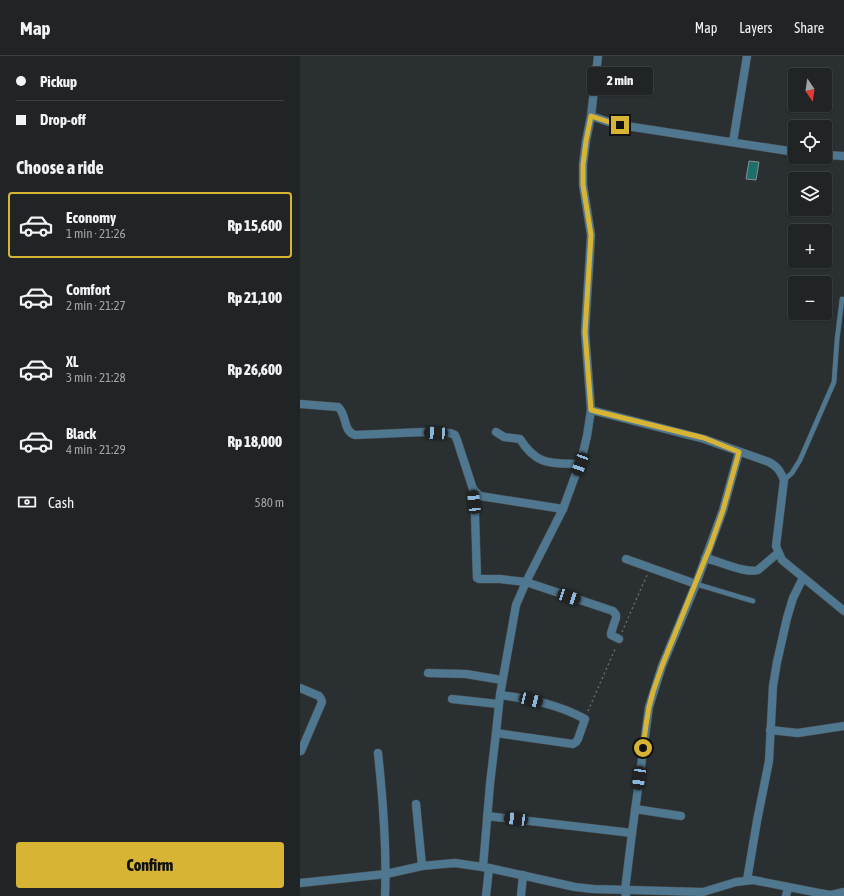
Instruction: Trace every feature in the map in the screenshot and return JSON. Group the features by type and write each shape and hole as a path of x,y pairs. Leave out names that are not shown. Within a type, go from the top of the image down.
{"street":[{"path":"486,896 487,816 490,784 499,699 516,605 563,509 580,464 587,436 591,410 585,332 591,235 583,185 583,165 591,116 598,56"},
{"path":"733,142 747,56"},
{"path":"591,116 620,125 788,151"},
{"path":"832,155 844,156"},
{"path":"300,404 338,407 341,410 348,431 355,435 423,432 450,433 454,435 473,489 476,515 477,578 526,582 613,611 616,618 611,635 619,639"},
{"path":"591,410 704,438 776,466 781,472 784,480 776,546 778,552 782,560 844,611"},
{"path":"496,432 504,437 520,439 526,448 538,458 548,463 580,464"},
{"path":"626,893 632,833 649,707 662,666 696,584 723,510 739,452"},
{"path":"473,489 480,496 484,497 563,509"},
{"path":"706,558 754,571 758,570 778,552"},
{"path":"626,559 696,584"},
{"path":"747,880 769,761 773,686 777,662 787,618 803,578"},
{"path":"428,673 466,674 502,680"},
{"path":"300,688 319,696 322,702 300,751"},
{"path":"452,699 531,700 558,706 585,719 578,739 572,744 496,733"},
{"path":"770,730 798,732 844,726"},
{"path":"378,753 383,797 386,874 385,896"},
{"path":"416,804 422,866"},
{"path":"635,809 681,816"},
{"path":"487,816 632,833"},
{"path":"300,884 386,874 422,866 455,863 486,867 575,887 626,893 712,893 736,882 747,880 765,882 787,892 831,895 844,892"},
{"path":"521,896 523,875"}],"lane":[{"path":"784,480 792,473 800,460 834,382 842,299"},
{"path":"696,584 753,601"}],"building":[{"path":"749,161 759,162 756,180 746,179"}],"route":[{"path":"620,125 591,116 583,165 583,185 591,235 585,332 591,410 704,438 739,452 723,510 710,547 653,692 649,707 643,748"}]}
